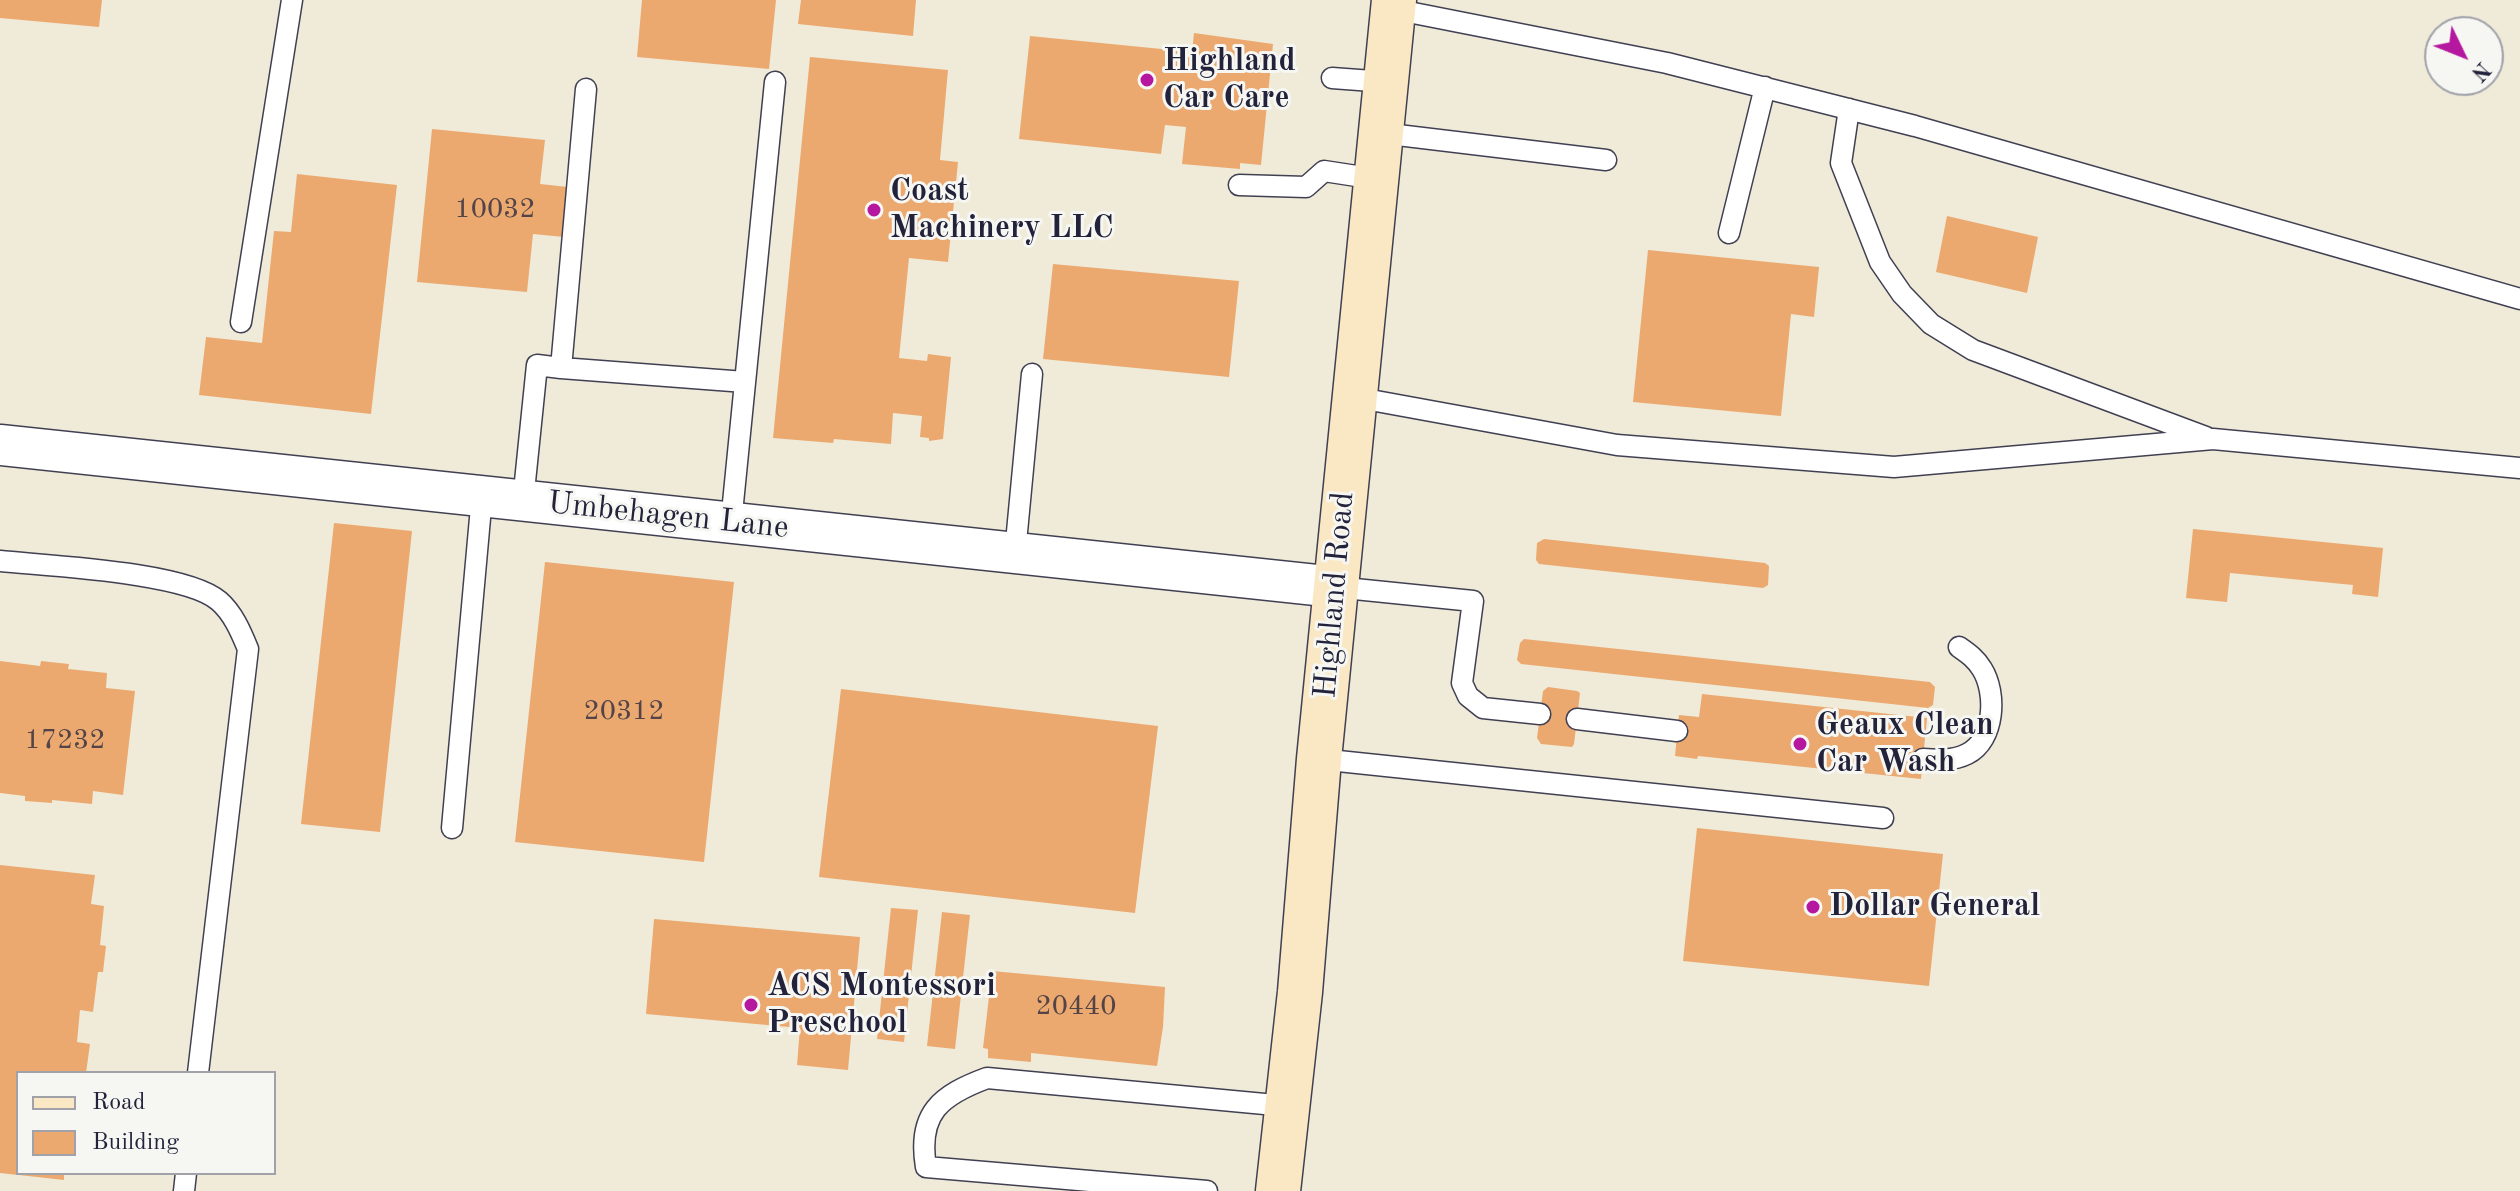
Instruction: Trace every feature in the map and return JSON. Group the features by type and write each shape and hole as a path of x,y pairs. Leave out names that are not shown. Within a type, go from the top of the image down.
{"main road":[{"name":"Highland Road","path":"1278,1191 1300,992 1335,587 1393,4"}],"street":[{"name":"Umbehagen Lane","path":"0,445 1335,587"}],"lane":[{"path":"241,322 292,0"},
{"path":"1393,4 1765,87 2520,299"},
{"path":"1332,78 1386,82"},
{"path":"731,523 775,82"},
{"path":"1729,233 1765,87"},
{"path":"561,368 586,89"},
{"path":"1849,109 1841,163 1880,262 1902,294 1931,324 1973,350 2213,439"},
{"path":"1381,133 1606,160"},
{"path":"1239,185 1306,187 1324,171 1376,179"},
{"path":"523,501 537,365 745,382"},
{"path":"1015,553 1032,374"},
{"path":"1354,397 1617,445 1894,467 2213,439 2520,468"},
{"path":"452,828 482,496"},
{"path":"0,561 161,579 197,587 220,602 238,625 248,649 198,1071"},
{"path":"1335,587 1473,601 1462,683 1468,696 1483,708 1540,714"},
{"path":"1923,759 1945,760 1968,754 1981,741 1989,725 1992,694 1984,672 1974,657 1959,647"},
{"path":"1577,719 1677,731"},
{"path":"1319,759 1883,818"},
{"path":"1207,1191 926,1167 923,1137 934,1110 954,1090 987,1078 1286,1106"}],"building":[{"path":"0,0 102,0 99,27 0,18"},
{"path":"642,0 776,0 769,69 637,57"},
{"path":"801,0 916,0 913,36 798,24"},
{"name":"Highland Car Care","path":"1194,33 1273,44 1261,165 1240,163 1240,169 1182,164 1186,127 1165,125 1161,154 1019,139 1030,36 1192,52"},
{"name":"Coast Machinery LLC","path":"810,57 948,70 940,160 958,162 948,262 909,258 899,358 927,361 928,354 951,357 943,439 929,441 929,438 920,437 922,416 893,413 891,444 773,438"},
{"path":"432,129 545,140 540,184 568,187 564,237 533,234 527,292 417,282"},
{"path":"297,174 397,185 371,414 199,395 206,337 262,343 274,231 291,232"},
{"path":"1947,216 2038,237 2027,293 1936,272"},
{"path":"1648,250 1819,267 1814,317 1791,314 1781,416 1633,402"},
{"path":"1053,264 1239,281 1229,377 1043,359"},
{"path":"334,523 412,531 380,832 301,824"},
{"path":"2193,529 2383,548 2378,597 2352,594 2353,585 2230,573 2227,602 2186,598"},
{"path":"1544,539 1765,563 1769,566 1768,585 1763,588 1539,564 1536,560 1537,543"},
{"path":"545,562 734,582 704,862 515,842"},
{"path":"1524,639 1930,682 1935,687 1933,705 1928,708 1521,664 1517,660 1520,643"},
{"path":"0,661 40,666 41,661 69,664 68,669 107,673 106,688 135,691 123,795 93,791 92,804 25,801 25,796 0,793"},
{"path":"1548,687 1580,693 1572,747 1541,744 1537,738 1543,691"},
{"path":"841,689 1158,726 1135,913 819,877"},
{"name":"Geaux Clean Car Wash","path":"1702,694 1927,718 1921,779 1675,756 1679,715 1699,717"},
{"name":"Dollar General","path":"1697,828 1943,854 1929,986 1683,961"},
{"path":"0,865 95,875 91,904 104,906 100,945 106,946 103,972 98,972 93,1012 80,1010 77,1042 90,1044 86,1071 16,1071 16,1175 0,1173"},
{"path":"891,908 918,910 904,1042 877,1039"},
{"path":"942,912 970,915 955,1049 927,1046"},
{"path":"654,919 860,937 848,1070 797,1065 800,1028 646,1014"},
{"name":"ACS Montessori Preschool","path":"992,971 1165,987 1157,1066 1031,1053 1031,1062 988,1058 988,1049 983,1048"},
{"path":"19,1175 64,1175 64,1180"}],"place":[{"name":"Highland Car Care","path":"1147,80"},
{"name":"Coast Machinery LLC","path":"874,210"},
{"name":"Geaux Clean Car Wash","path":"1800,744"},
{"name":"Dollar General","path":"1813,907"},
{"name":"ACS Montessori Preschool","path":"751,1005"}]}
